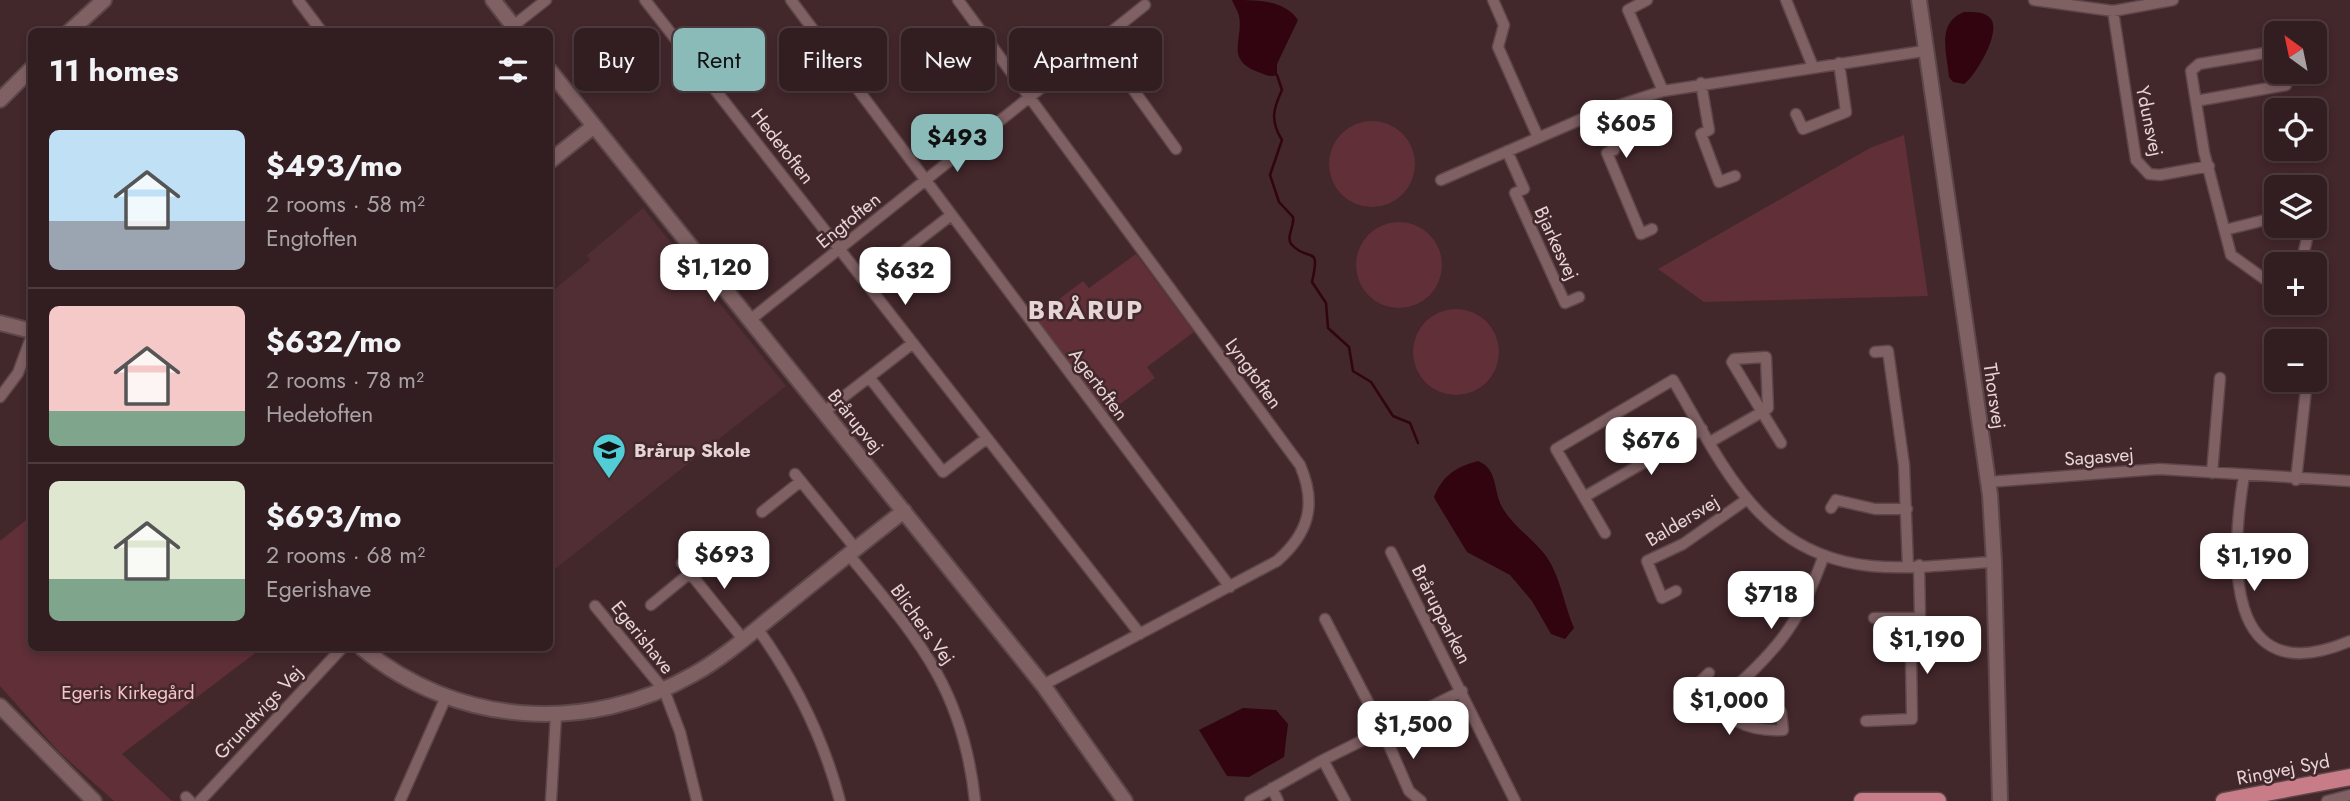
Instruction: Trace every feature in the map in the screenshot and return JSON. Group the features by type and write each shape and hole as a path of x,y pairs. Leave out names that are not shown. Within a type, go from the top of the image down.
{"main road":[{"name":"Ringvej Syd","path":"2224,801 2350,777"},
{"path":"1862,801 1938,801"}],"street":[{"path":"73,28 104,0"},
{"path":"298,0 319,28"},
{"path":"493,0 515,28"},
{"path":"517,28 546,0"},
{"name":"Hedetoften","path":"645,0 1140,634"},
{"name":"Agertoften","path":"791,0 1230,587"},
{"name":"Lyngtoften","path":"958,0 1300,465 1308,484 1308,517 1292,548 1277,561 1043,685"},
{"path":"1493,0 1504,25 1498,47 1538,137"},
{"path":"1786,0 1813,67"},
{"name":"Thorsvej","path":"1919,0 1924,51 1988,482 1994,562 2000,801"},
{"path":"2034,0 2096,5 2113,10 2173,0"},
{"path":"1647,1 1628,10 1663,91"},
{"name":"Engtoften","path":"1116,28 1145,5"},
{"name":"Ydunsvej","path":"2113,10 2136,160 2149,174 2160,175 2209,166"},
{"path":"1441,180 1598,112 1663,91 1700,83 1924,51"},
{"path":"2264,53 2199,64 2192,71 2209,166 2231,255 2264,279"},
{"path":"1796,114 1803,130 1846,112 1839,63"},
{"path":"0,100 28,72"},
{"name":"Brårupvej","path":"553,75 1043,685 1125,801"},
{"path":"1700,83 1709,131 1700,134 1719,182 1735,176"},
{"path":"2196,101 2287,84"},
{"name":"Engtoften","path":"750,320 1038,91"},
{"path":"1134,91 1176,149"},
{"path":"1598,112 1615,150 1607,153 1641,234 1652,229"},
{"path":"553,159 594,126"},
{"name":"Bjarkesvej","path":"1507,151 1524,189 1515,193 1565,303 1579,296"},
{"path":"866,281 950,216"},
{"path":"2225,230 2264,220"},
{"path":"0,323 28,332"},
{"path":"824,412 913,343"},
{"path":"0,397 18,373 28,344"},
{"path":"1866,721 1912,719 1911,656 1920,618 1888,351 1875,352"},
{"path":"1710,442 1762,412 1768,408 1766,357 1734,359 1732,362 1762,412 1781,443"},
{"path":"869,377 943,472 987,438"},
{"path":"2212,473 2220,378"},
{"name":"Baldersvej","path":"1605,533 1556,449 1673,380 1746,500 1779,532 1824,555 1872,566 1994,562"},
{"path":"2296,480 2306,392"},
{"path":"1584,498 1702,429"},
{"name":"Sagasvej","path":"1988,482 2160,469 2296,480 2350,481"},
{"path":"2244,475 2235,529 2239,598 2252,626 2277,648 2297,654 2322,653 2350,641"},
{"path":"762,512 798,477 852,552"},
{"name":"Baldersvej","path":"1676,591 1662,598 1647,561 1683,544 1746,500"},
{"path":"1831,508 1836,500 1875,509 1907,509"},
{"path":"366,651 409,681 446,697 486,709 556,715 623,705 664,691 713,663 904,511"},
{"name":"Blichers Vej","path":"852,552 925,650 952,699 964,737 975,801"},
{"name":"Brårupparken","path":"1391,552 1515,801"},
{"path":"1717,705 1783,641 1809,597 1824,555"},
{"path":"682,563 743,639"},
{"name":"Egerishave","path":"651,605 690,573"},
{"name":"Egerishave","path":"595,606 664,691 680,732 697,801"},
{"path":"1874,618 1920,618"},
{"path":"1325,619 1382,729 1409,791 1421,801"},
{"path":"757,628 784,665 804,701 822,742 840,801"},
{"name":"Grundtvigs Vej","path":"200,801 339,651"},
{"path":"1709,673 1698,684 1736,723 1761,731 1783,730 1781,712"},
{"name":"Brårupparken","path":"1250,801 1382,729 1462,691"},
{"path":"400,801 446,697"},
{"path":"0,706 94,801"},
{"path":"551,801 556,715"},
{"path":"1323,760 1345,801"},
{"path":"1272,788 1278,801"},
{"path":"2327,801 2350,795"}],"shaded area":[{"path":"1232,0 1261,1 1278,5 1298,20 1277,64 1277,75 1265,75 1242,62 1238,49 1239,16"},
{"path":"1964,12 1978,12 1991,19 1993,34 1975,72 1964,84 1953,82 1949,77 1945,40 1950,23"},
{"name":"Brårup Skole","path":"643,208 786,386 553,571 553,291 590,260 587,255"},
{"path":"1478,461 1489,469 1507,515 1541,550 1552,566 1574,628 1565,639 1551,634 1532,601 1510,575 1467,552 1434,497 1451,473"},
{"path":"1243,708 1276,710 1288,724 1284,757 1249,777 1227,776 1199,730"}],"green space":[{"path":"1372,121 1396,128 1408,140 1415,164 1408,188 1396,200 1372,207 1348,200 1336,188 1329,164 1336,140 1348,128"},
{"path":"1904,135 1928,296 1704,302 1658,269 1870,148"},
{"path":"1399,222 1423,229 1435,241 1442,265 1435,289 1423,301 1399,308 1375,301 1363,289 1356,265 1363,241 1375,229"},
{"path":"1136,254 1194,332 1147,367 1155,378 1107,414 1035,317 1083,281 1089,288"},
{"path":"1456,309 1480,316 1492,328 1499,352 1492,376 1480,388 1456,395 1432,388 1420,376 1413,352 1420,328 1432,316"},
{"name":"Egeris Kirkegård","path":"28,518 28,651 258,651 122,754 172,801 114,801 59,752 0,686 0,541"}],"waterway":[{"path":"1277,75 1282,90 1274,121 1282,140 1270,175 1279,202 1293,217 1290,242 1298,250 1314,258 1312,282 1326,303 1328,328 1349,347 1353,371 1371,382 1393,416 1410,423 1418,443"}],"place":[{"name":"Brårup Skole","path":"609,480"}],"district":[{"name":"BRÅRUP","path":"1086,310"}]}
